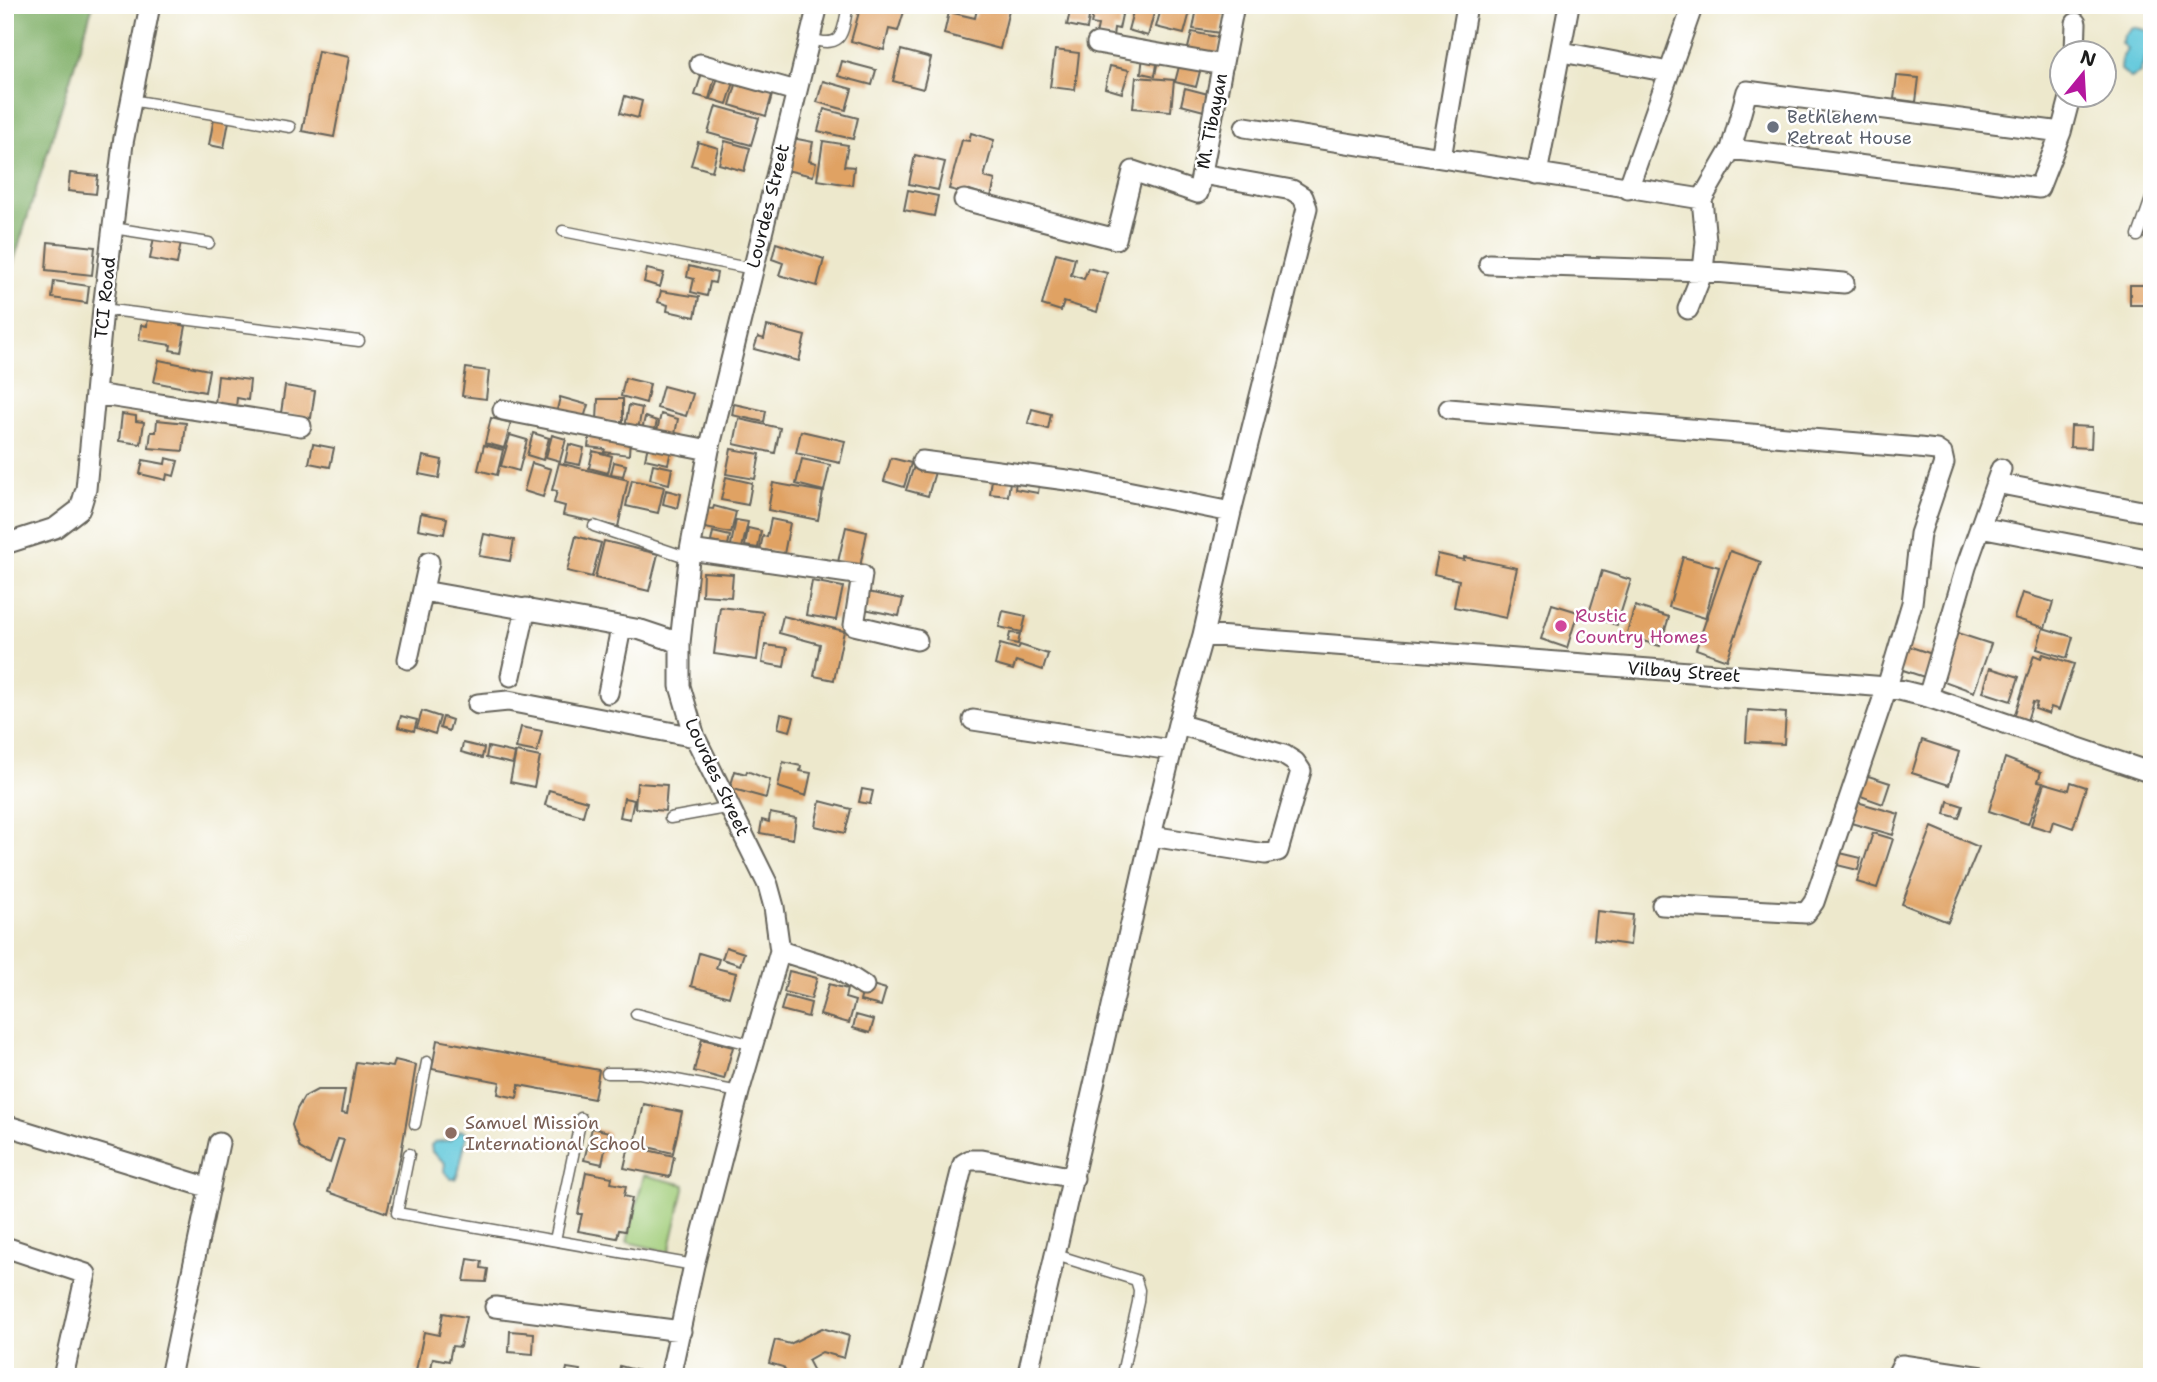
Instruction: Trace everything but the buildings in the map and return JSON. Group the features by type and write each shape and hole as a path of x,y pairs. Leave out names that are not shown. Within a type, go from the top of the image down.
{"street":[{"name":"TCI Road","path":"5,544 55,528 80,509 86,489 113,228 131,100 150,5"},
{"name":"Lourdes Street","path":"670,1377 694,1265 780,951 768,885 695,737 680,686 680,643 689,554 709,450 818,5"},
{"name":"M. Tibayan","path":"964,200 1116,239 1133,171 1198,193 1234,5"},
{"path":"1441,158 1467,5"},
{"path":"1538,174 1569,5"},
{"path":"1628,189 1693,5"},
{"path":"2075,38 2076,23"},
{"path":"1097,43 1223,65"},
{"path":"1562,52 1669,72"},
{"path":"700,64 796,91"},
{"path":"1688,309 1703,271 1706,241 1702,199 1731,149 1747,91 2061,131"},
{"path":"1731,149 2039,188 2067,108"},
{"path":"1245,127 1702,199"},
{"path":"1027,1377 1171,750 1203,635 1307,208 1303,197 1292,190 1202,174"},
{"path":"1489,264 1703,271 1844,283"},
{"path":"95,394 301,426"},
{"path":"503,410 709,450"},
{"path":"1449,410 1919,447 1942,454 1944,463 1920,534 1912,603 1887,687 1814,902 1806,913 1662,905"},
{"path":"922,461 1082,482 1231,512"},
{"path":"1928,697 1966,567 1998,476 2152,513"},
{"path":"1980,527 2152,560"},
{"path":"689,554 862,575 854,625 917,640"},
{"path":"408,659 429,562"},
{"path":"423,591 640,630 680,643"},
{"path":"511,676 526,608"},
{"path":"608,693 621,628"},
{"name":"Vilbay Street","path":"1203,635 1887,687 1928,697 2152,773"},
{"path":"478,704 508,701 695,737"},
{"path":"973,720 1171,750"},
{"path":"1151,836 1265,854 1279,851 1301,771 1295,762 1284,755 1178,724"},
{"path":"780,951 838,968 864,986"},
{"path":"5,1125 210,1188"},
{"path":"170,1377 219,1143"},
{"path":"910,1377 963,1164 970,1160 982,1160 1074,1178"},
{"path":"5,1247 86,1274 63,1377"},
{"path":"495,1307 681,1331"},
{"path":"1896,1377 1902,1366 1983,1377"}],"lane":[{"path":"810,39 825,44 835,42 842,36 848,5"},
{"path":"131,100 290,127"},
{"path":"2138,236 2152,196"},
{"path":"113,228 209,243"},
{"path":"563,231 753,270"},
{"path":"103,309 359,341"},
{"path":"594,526 689,554"},
{"path":"670,818 731,807"},
{"path":"636,1014 753,1045"},
{"path":"415,1124 427,1062"},
{"path":"607,1073 640,1073 739,1093"},
{"path":"555,1240 582,1118"},
{"path":"409,1154 397,1213 694,1265"},
{"path":"1056,1255 1136,1280 1138,1301 1123,1369"}],"green space":[{"path":"5,5 93,5 5,290"},
{"path":"644,1175 685,1185 669,1252 627,1242"}],"water":[{"path":"2132,27 2150,34 2149,48 2140,73 2131,78 2120,69 2127,49 2121,43"},
{"path":"461,1130 467,1134 458,1174 455,1179 451,1179 444,1171 445,1163 432,1152 431,1145 450,1140"}],"place":[{"name":"Bethlehem Retreat House","path":"1773,127"},
{"name":"Rustic Country Homes","path":"1561,626"},
{"name":"Samuel Mission International School","path":"451,1133"}]}
